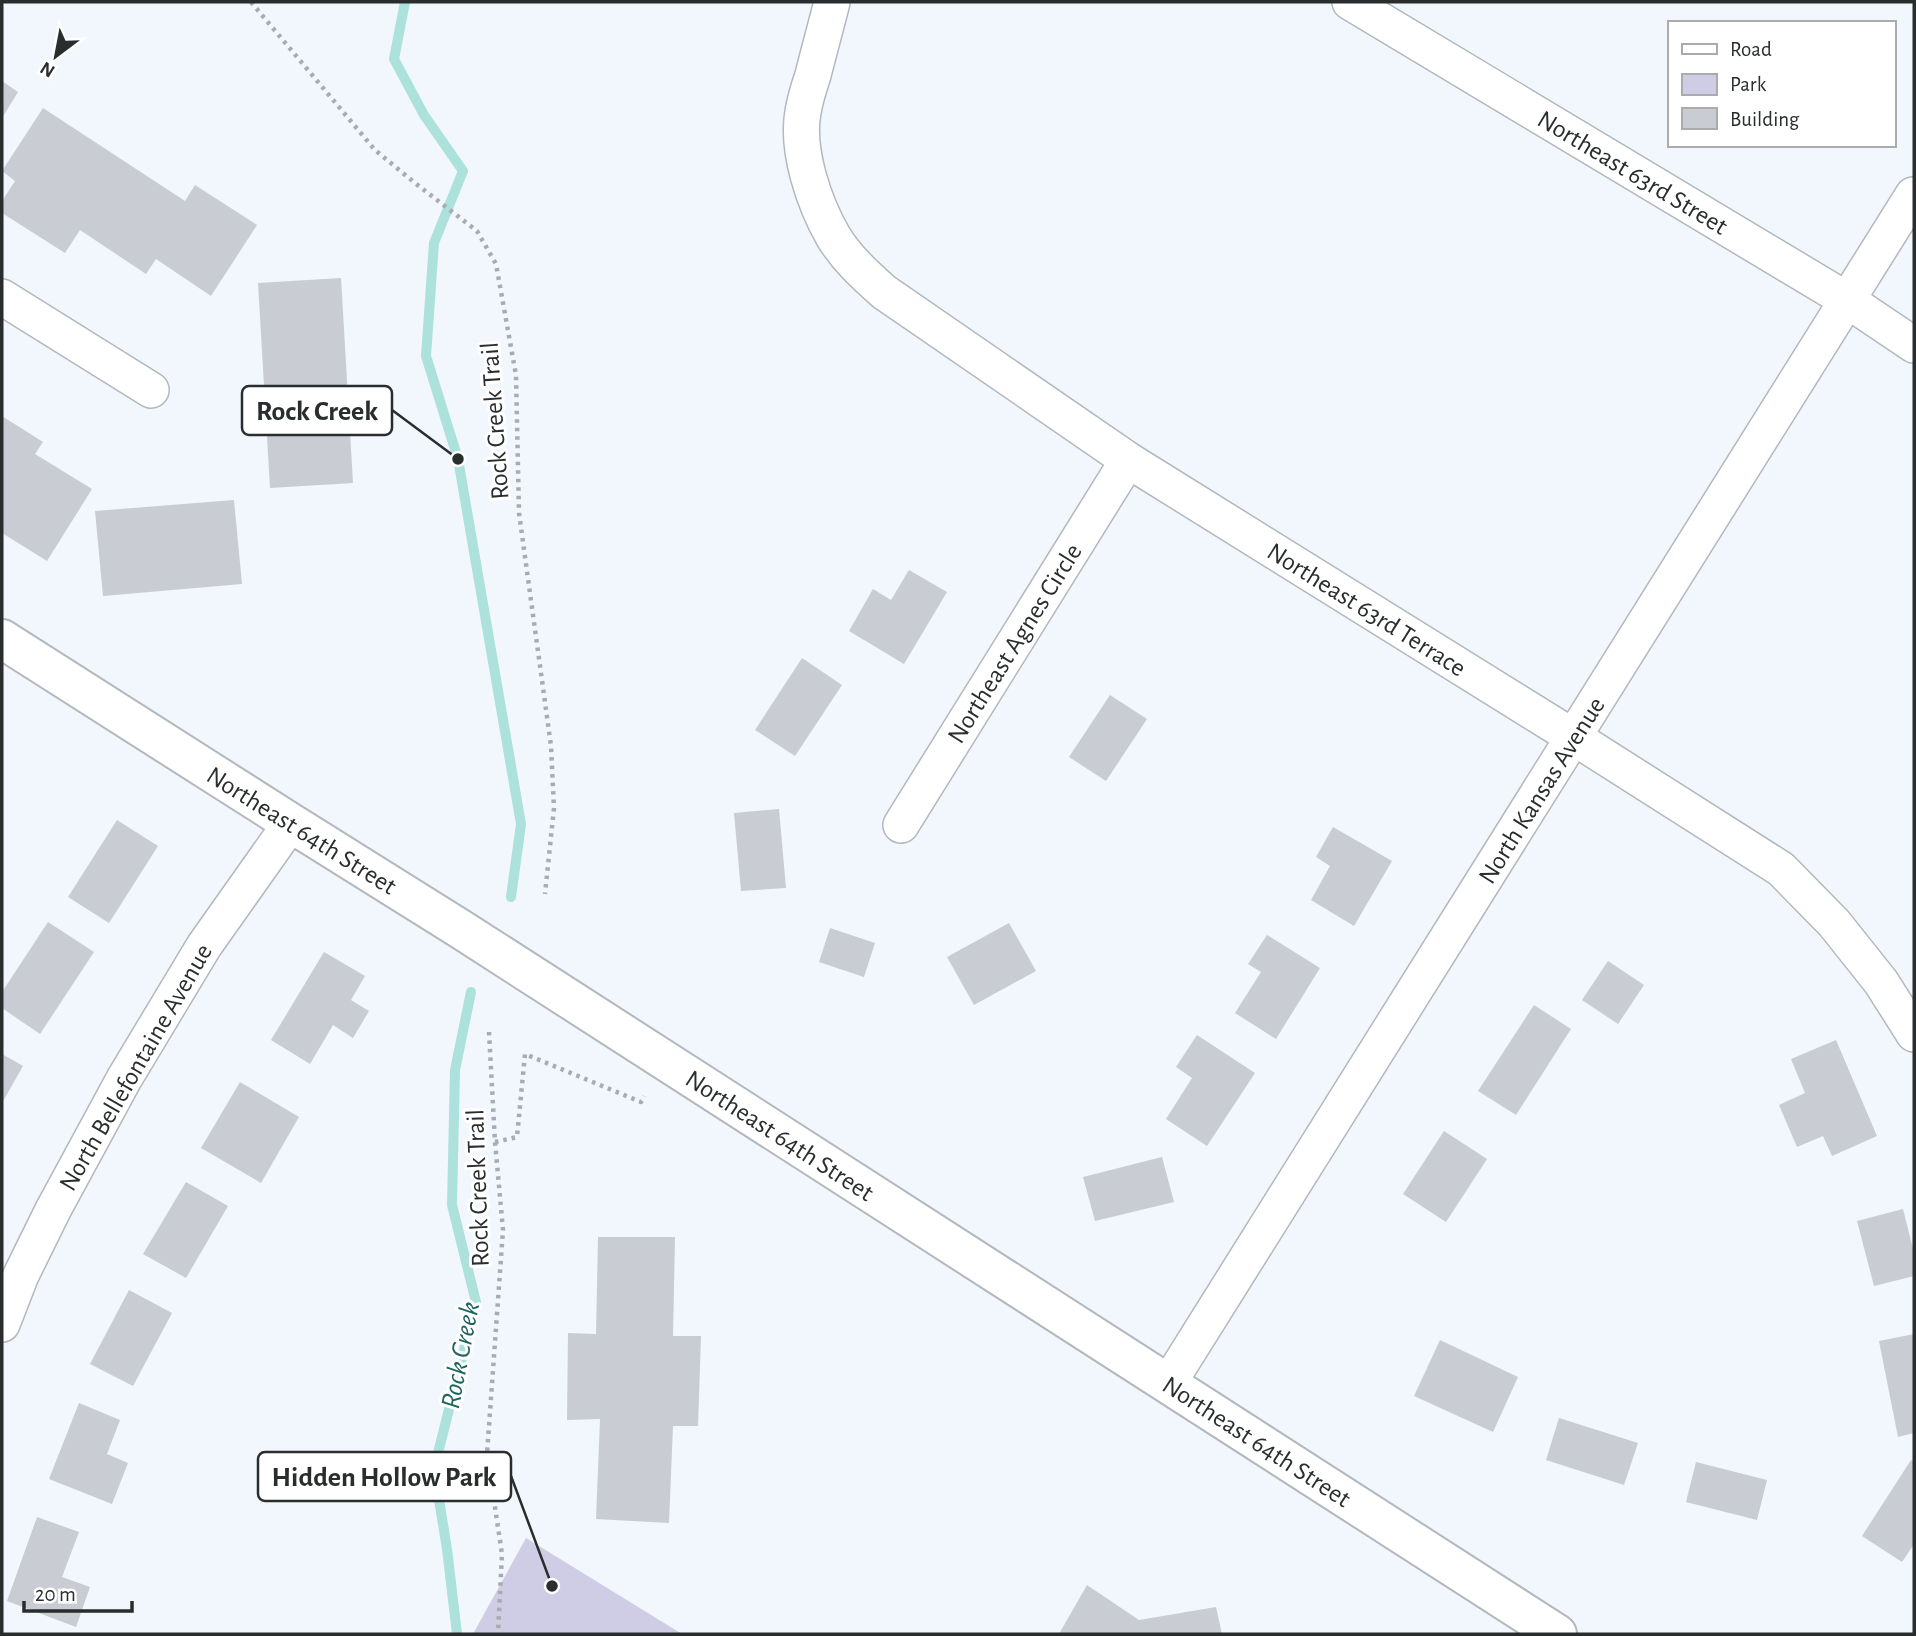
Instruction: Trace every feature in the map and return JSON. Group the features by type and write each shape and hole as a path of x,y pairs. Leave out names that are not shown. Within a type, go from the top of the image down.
{"street":[{"name":"Northeast 63rd Terrace","path":"832,2 802,113 802,138 814,194 833,235 847,256 874,283 1128,460 1780,869 1834,923 1881,982 1914,1034"},
{"name":"Northeast 63rd Street","path":"1350,2 1847,300 1914,345"},
{"name":"North Kansas Avenue","path":"1168,1384 1913,195"},
{"path":"2,297 151,390"},
{"name":"Northeast Agnes Circle","path":"901,825 1128,460"},
{"name":"Northeast 64th Street","path":"2,639 462,930 1557,1634"},
{"name":"North Bellefontaine Avenue","path":"2,1324 26,1264 124,1079 204,946 291,823"}],"path":[{"name":"Rock Creek Trail","path":"251,2 375,150 477,231 496,264 516,375 519,513 551,746 554,808 545,894"},
{"name":"Rock Creek Trail","path":"489,1032 503,1230 487,1454 502,1554 498,1634"},
{"path":"495,1142 517,1137 526,1054 641,1102 644,1096"}],"green space":[{"path":"526,1538 682,1634 473,1634"}],"building":[{"path":"2,81 18,92 2,118"},
{"path":"43,108 185,201 195,185 257,225 211,296 156,259 146,274 80,230 65,253 2,213 2,201 15,181 2,171"},
{"path":"341,278 353,483 270,488 258,283"},
{"path":"2,416 43,442 35,454 92,489 47,561 2,533"},
{"path":"234,500 242,584 103,596 95,511"},
{"path":"909,570 947,592 904,664 849,631 873,589 891,600"},
{"path":"802,658 842,685 795,756 755,730"},
{"path":"1110,695 1147,719 1106,781 1069,757"},
{"path":"779,809 786,888 741,891 734,813"},
{"path":"117,820 158,846 109,923 68,897"},
{"path":"1333,827 1392,861 1354,926 1311,900 1330,866 1316,857"},
{"path":"48,922 94,952 40,1034 2,1008 2,992"},
{"path":"1009,923 1036,971 974,1005 947,957"},
{"path":"830,928 875,943 864,977 819,962"},
{"path":"1267,935 1320,968 1276,1039 1235,1013 1261,972 1248,964"},
{"path":"324,952 365,976 351,1000 369,1011 353,1038 333,1025 310,1064 271,1040"},
{"path":"1608,961 1644,985 1618,1024 1582,1000"},
{"path":"1534,1005 1571,1029 1516,1115 1478,1091"},
{"path":"1197,1035 1255,1073 1207,1146 1166,1119 1192,1078 1176,1067"},
{"path":"1836,1040 1877,1136 1832,1156 1823,1136 1797,1147 1779,1105 1805,1093 1791,1059"},
{"path":"2,1054 23,1066 2,1103"},
{"path":"240,1082 299,1117 261,1183 201,1148"},
{"path":"1444,1131 1487,1159 1446,1222 1403,1194"},
{"path":"1162,1157 1174,1202 1095,1221 1083,1177"},
{"path":"186,1182 228,1206 186,1278 143,1254"},
{"path":"1903,1209 1914,1253 1914,1276 1874,1286 1857,1221"},
{"path":"598,1237 675,1237 673,1336 701,1336 698,1426 673,1426 669,1523 596,1519 600,1419 567,1420 568,1333 596,1334"},
{"path":"129,1290 172,1313 133,1386 90,1364"},
{"path":"1914,1334 1914,1433 1898,1437 1879,1341"},
{"path":"1440,1340 1518,1377 1493,1432 1414,1396"},
{"path":"79,1403 120,1420 107,1454 128,1463 112,1504 49,1479"},
{"path":"1559,1418 1638,1443 1624,1485 1546,1460"},
{"path":"1911,1460 1914,1462 1914,1544 1902,1562 1862,1536"},
{"path":"1696,1462 1767,1480 1757,1520 1686,1502"},
{"path":"37,1517 79,1532 62,1577 90,1587 76,1627 7,1601"},
{"path":"1087,1585 1139,1620 1216,1607 1222,1634 1059,1634"}],"waterway":[{"name":"Rock Creek","path":"405,2 394,59 424,115 463,171 434,243 426,356 458,459 521,824 511,897"},
{"name":"Rock Creek","path":"457,1634 434,1469 476,1302 452,1205 455,1070 471,992"}],"place":[{"name":"Rock Creek","path":"458,459"},
{"name":"Hidden Hollow Park","path":"552,1586"}]}
